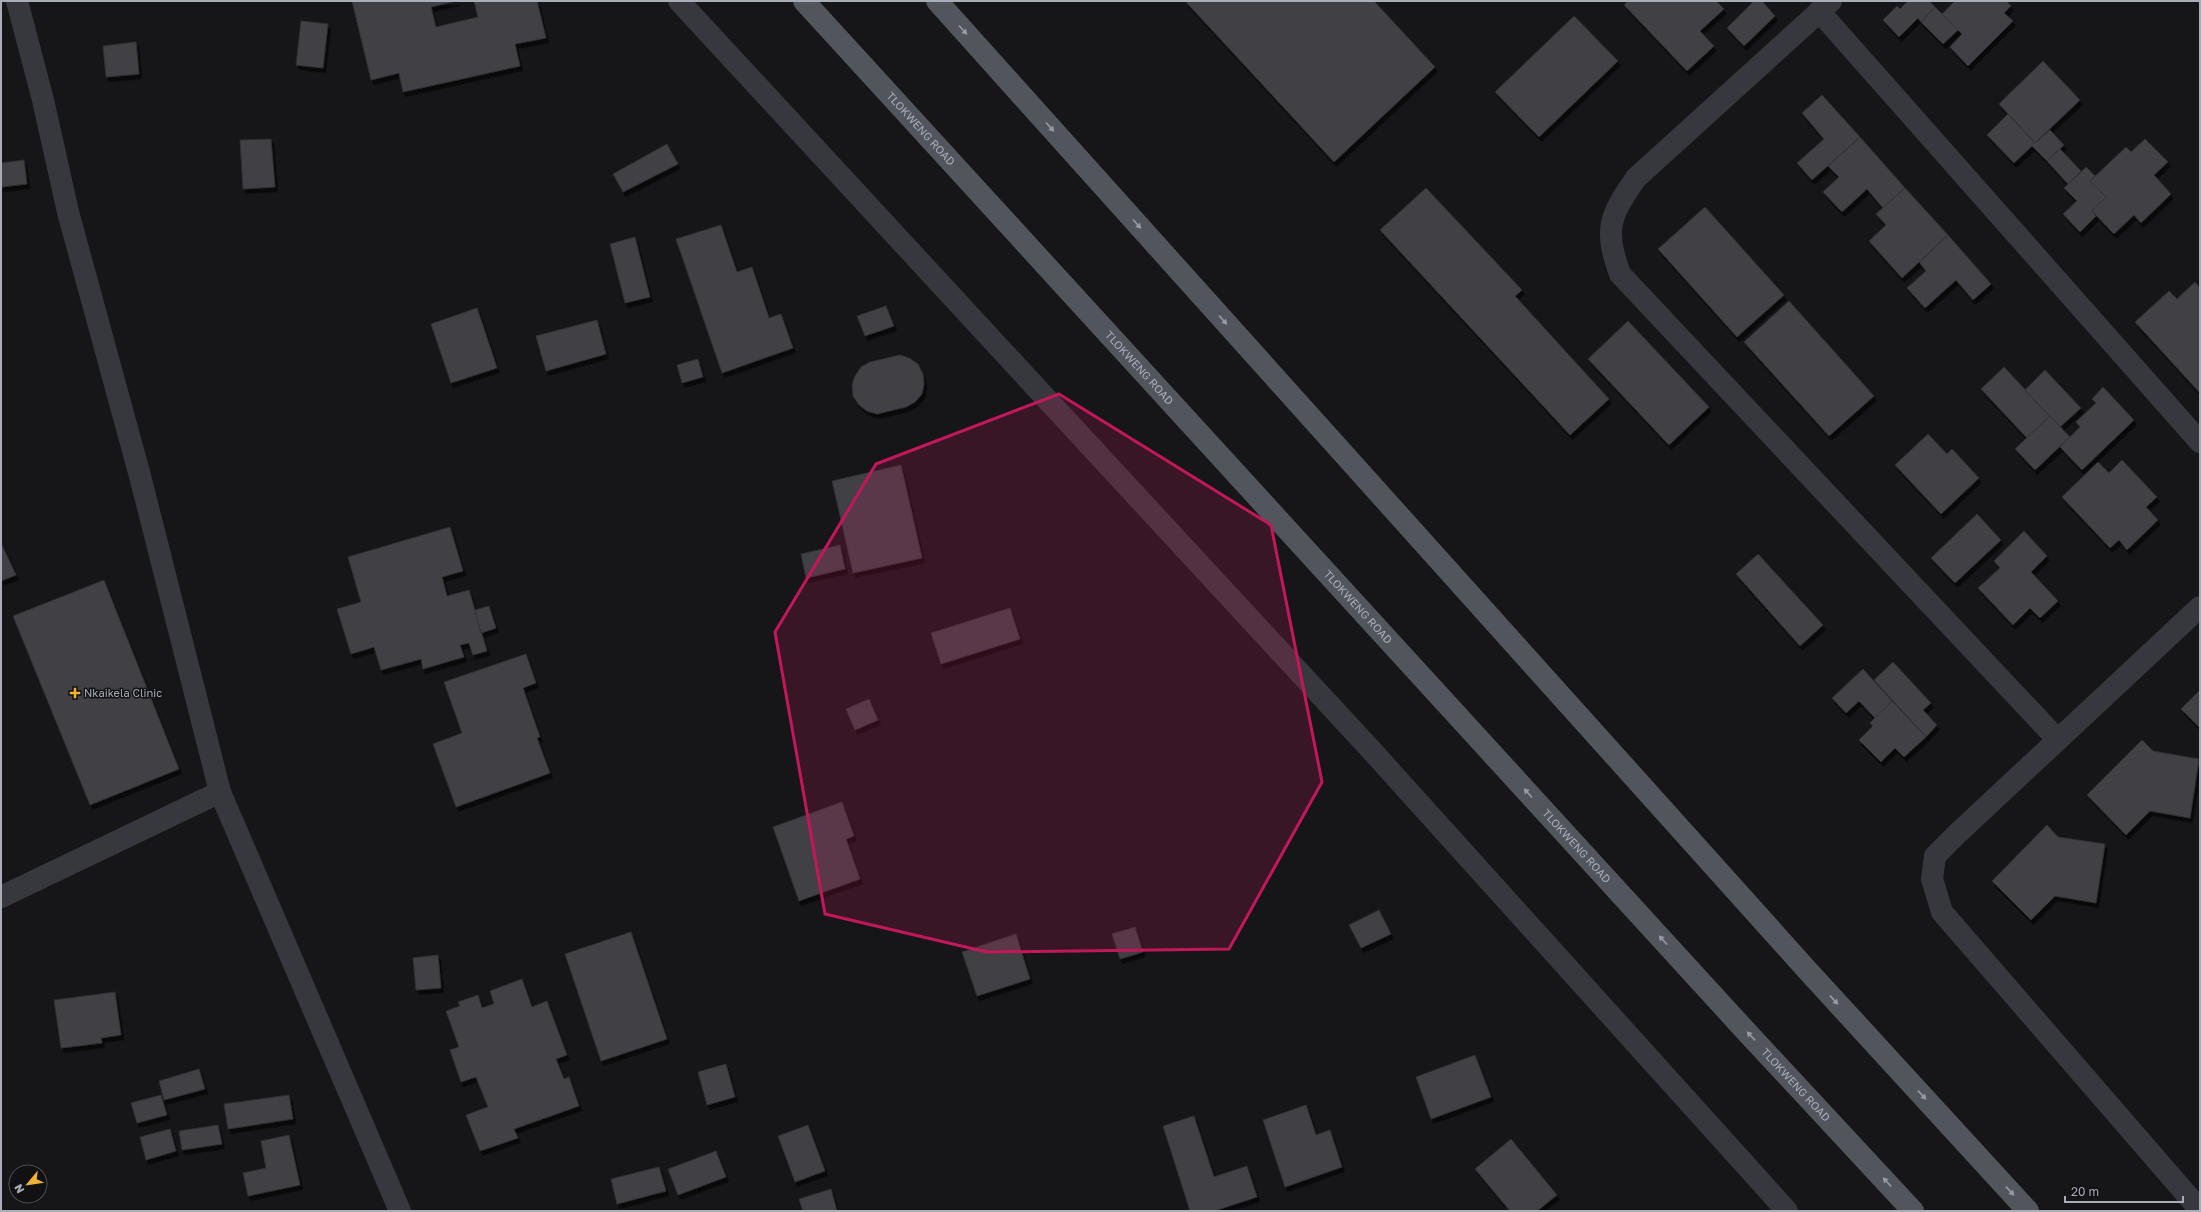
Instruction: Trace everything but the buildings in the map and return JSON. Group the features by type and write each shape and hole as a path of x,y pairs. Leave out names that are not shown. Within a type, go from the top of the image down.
{"main road":[{"name":"TLOKWENG ROAD","path":"804,1 1743,1028 1913,1211"},
{"path":"937,1 1802,965 2028,1211"}],"street":[{"path":"17,1 43,100 68,212 140,476 220,792 400,1211"},
{"path":"679,1 1373,752 1787,1211"},
{"path":"2057,739 1620,274 1612,252 1610,229 1620,201 1636,178 1825,6 2200,442"},
{"path":"2200,607 2057,739 1935,856 1932,879 1942,912 2200,1210"},
{"path":"1,897 220,792"}],"highlighted area":[{"path":"1059,394 1271,525 1322,782 1229,949 987,952 825,914 775,632 876,464"}],"place":[{"name":"Nkaikela Clinic","path":"75,693"}]}
